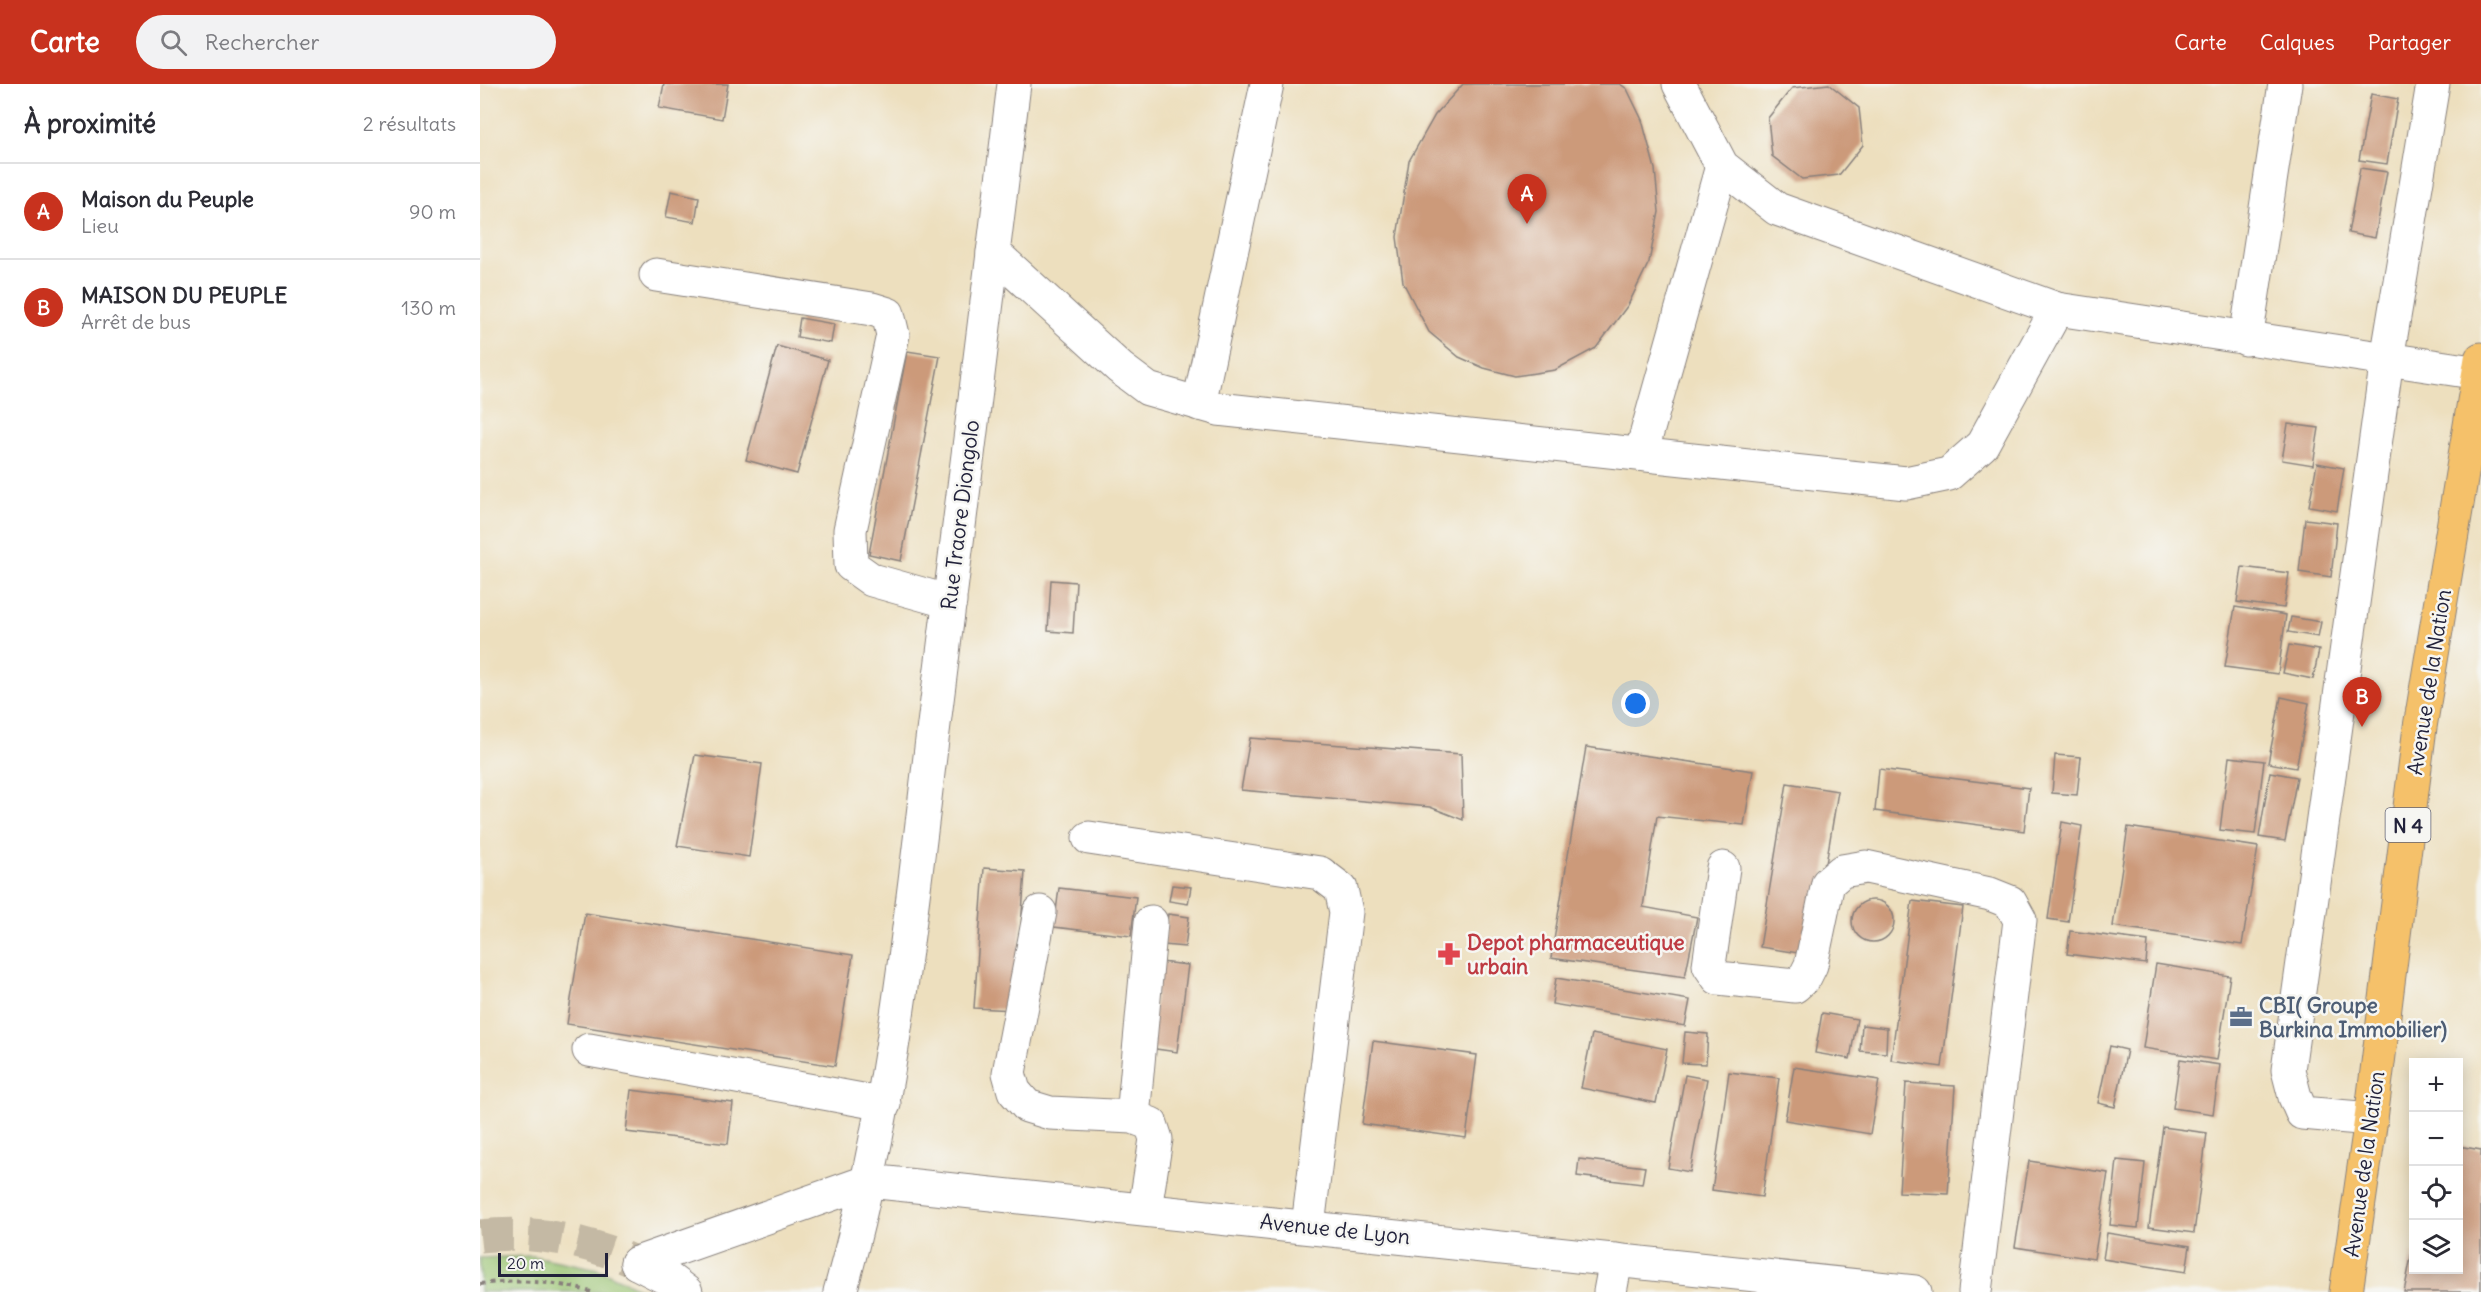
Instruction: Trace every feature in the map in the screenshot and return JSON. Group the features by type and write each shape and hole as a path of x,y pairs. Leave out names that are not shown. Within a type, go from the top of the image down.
{"highway":[{"name":"Avenue de la Nation","path":"2346,1292 2371,1119 2420,727 2480,366"}],"street":[{"name":"Rue Traore Diongolo","path":"869,1181 884,1104 907,946 1014,84"},
{"path":"1199,404 1266,84"},
{"path":"1678,84 1722,166 1778,210 2056,309 2387,359 2480,366"},
{"path":"2247,339 2284,84"},
{"path":"2371,1119 2302,1113 2288,1070 2387,359 2433,84"},
{"path":"1641,454 1722,166"},
{"path":"993,252 1120,368 1148,389 1218,409 1906,483 1949,474 1982,445 2056,309"},
{"path":"656,275 872,309 888,314 893,335 850,530 851,565 873,580 950,602"},
{"path":"1089,838 1320,873 1341,889 1346,912 1308,1226"},
{"path":"1723,868 1709,965 1718,978 1795,986 1811,965 1828,883 1842,871 1866,867 1990,894 2010,902 2019,920 1975,1292"},
{"path":"1040,912 1009,1073 1014,1091 1027,1106 1050,1113 1133,1117 1151,1124 1156,1139 1145,1209"},
{"path":"1133,1117 1151,922"},
{"path":"589,1050 884,1104"},
{"path":"686,1292 670,1280 637,1263 869,1181"},
{"path":"840,1292 869,1181"},
{"name":"Avenue de Lyon","path":"869,1181 1915,1292"},
{"path":"1611,1292 1617,1260"}],"path":[{"path":"480,1284 500,1281 537,1281 591,1292"}],"green space":[{"path":"533,1256 598,1269 647,1292 480,1292 480,1258"}],"building":[{"path":"664,84 728,84 722,119 659,108"},
{"path":"1463,84 1620,84 1627,89 1642,120 1655,169 1659,212 1649,262 1628,305 1596,348 1555,370 1515,376 1484,368 1459,357 1429,332 1403,282 1397,237 1409,161 1435,115"},
{"path":"1829,84 1859,108 1863,145 1839,175 1802,179 1772,156 1768,118 1792,88"},
{"path":"2371,94 2398,99 2387,164 2359,160"},
{"path":"2360,168 2387,172 2375,238 2348,233"},
{"path":"671,191 699,197 695,222 666,217"},
{"path":"800,318 834,324 831,343 797,337"},
{"path":"777,346 828,360 797,474 746,460"},
{"path":"907,351 940,356 901,561 869,554"},
{"path":"2288,424 2319,428 2313,465 2282,460"},
{"path":"2317,463 2344,468 2337,511 2309,506"},
{"path":"2305,519 2337,523 2331,577 2299,572"},
{"path":"2242,567 2289,573 2284,608 2237,602"},
{"path":"1051,580 1076,582 1073,633 1048,631"},
{"path":"2235,607 2286,615 2278,674 2225,667"},
{"path":"2291,617 2321,622 2318,637 2288,632"},
{"path":"2289,645 2319,650 2313,679 2283,673"},
{"path":"2281,697 2309,703 2296,768 2268,763"},
{"path":"1250,738 1461,754 1463,820 1430,807 1241,790"},
{"path":"1586,747 1753,771 1744,825 1657,816 1643,907 1697,917 1685,977 1551,958"},
{"path":"695,755 762,764 749,857 677,846"},
{"path":"2055,755 2081,757 2077,795 2052,793"},
{"path":"2229,757 2264,761 2255,834 2220,830"},
{"path":"1879,769 2029,788 2024,831 1875,811"},
{"path":"2270,772 2297,777 2285,841 2259,837"},
{"path":"1787,783 1838,791 1811,955 1760,947"},
{"path":"2062,822 2082,826 2068,922 2048,919"},
{"path":"2128,827 2258,847 2242,945 2113,926"},
{"path":"984,868 1025,871 1015,1010 974,1008"},
{"path":"1172,885 1191,887 1188,904 1169,901"},
{"path":"1059,888 1136,897 1131,936 1054,927"},
{"path":"1873,900 1881,901 1888,906 1893,913 1893,929 1888,936 1881,941 1873,942 1865,941 1858,936 1853,929 1852,921 1853,913 1858,906 1865,901"},
{"path":"1912,901 1963,907 1942,1067 1891,1060"},
{"path":"585,913 853,955 835,1066 567,1024"},
{"path":"1168,914 1189,917 1185,947 1164,945"},
{"path":"2070,931 2148,941 2146,964 2067,954"},
{"path":"1160,962 1188,965 1177,1052 1149,1048"},
{"path":"2156,964 2230,976 2217,1060 2143,1048"},
{"path":"1556,978 1690,1000 1685,1026 1552,1004"},
{"path":"1822,1013 1857,1019 1850,1059 1815,1053"},
{"path":"1862,1025 1887,1028 1886,1053 1860,1051"},
{"path":"1685,1032 1708,1034 1706,1064 1682,1063"},
{"path":"1592,1034 1667,1049 1656,1103 1581,1088"},
{"path":"1373,1041 1477,1055 1466,1138 1362,1124"},
{"path":"2110,1046 2127,1050 2115,1107 2098,1103"},
{"path":"2180,1059 2220,1065 2213,1114 2173,1108"},
{"path":"1794,1067 1879,1080 1870,1134 1785,1120"},
{"path":"1729,1072 1779,1078 1762,1197 1712,1190"},
{"path":"1685,1075 1707,1079 1690,1172 1668,1168"},
{"path":"1906,1083 1955,1086 1948,1194 1899,1192"},
{"path":"631,1090 733,1103 728,1144 626,1132"},
{"path":"2163,1127 2207,1133 2194,1233 2149,1227"},
{"path":"2463,1147 2481,1150 2481,1292 2404,1292 2409,1267 2409,1274 2463,1274"},
{"path":"1579,1159 1645,1167 1642,1184 1577,1176"},
{"path":"2117,1160 2145,1163 2138,1228 2110,1225"},
{"path":"2029,1161 2108,1173 2094,1259 2015,1247"},
{"path":"2107,1233 2190,1246 2186,1272 2103,1259"}],"tunnel":[{"path":"480,1236 521,1234 560,1239 599,1248 637,1263"}],"place":[{"name":"Maison du Peuple","path":"1527,224"},
{"name":"MAISON DU PEUPLE","path":"2362,727"},
{"name":"Depot pharmaceutique urbain","path":"1449,954"},
{"name":"CBI( Groupe Burkina Immobilier)","path":"2241,1017"}]}
